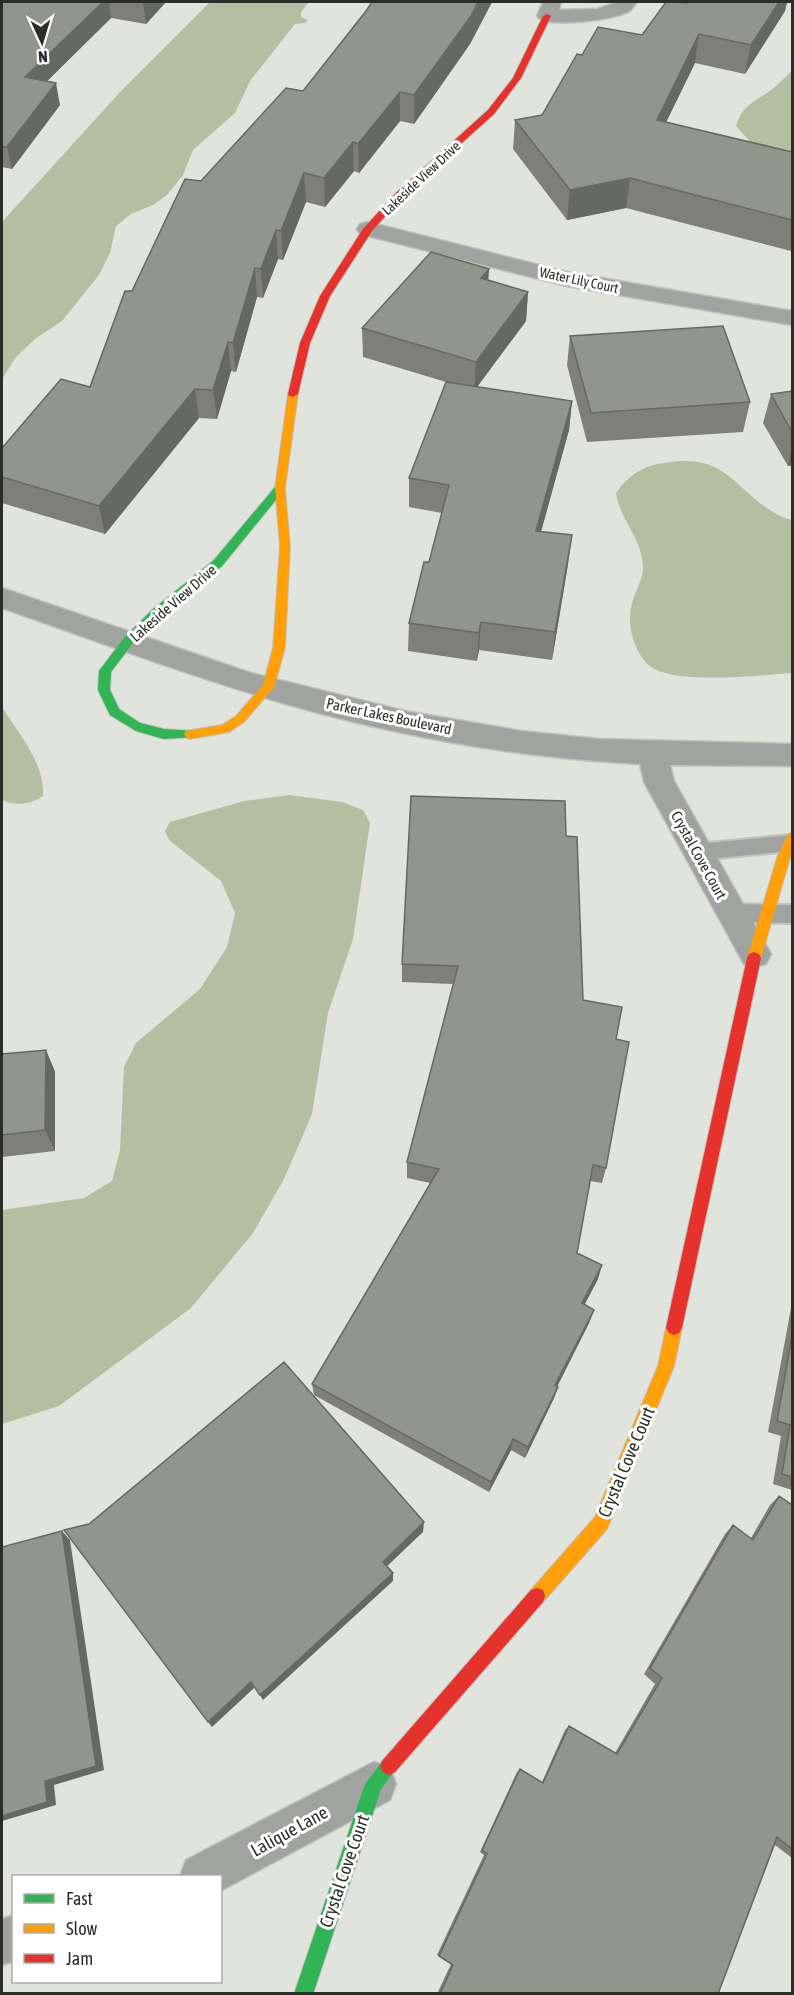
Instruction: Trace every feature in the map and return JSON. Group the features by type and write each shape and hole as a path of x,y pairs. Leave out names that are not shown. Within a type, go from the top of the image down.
{"street":[{"name":"Lakeside View Drive","path":"280,488 218,563 156,613 128,641 105,671 105,690 114,712 136,728 174,734 225,729 240,719 268,687 279,648 285,546 280,488 292,396 305,343 325,296 368,229 400,194 491,112 517,78 550,9 599,15 624,6 627,2"},
{"name":"Water Lily Court","path":"368,229 567,279 792,318"},
{"name":"Parker Lakes Boulevard","path":"2,598 268,687 329,705 420,724 529,742 652,753 792,755"},
{"name":"Crystal Cove Court","path":"652,753 659,782 755,954"},
{"name":"Crystal Cove Court","path":"303,1994 374,1784 601,1523 666,1366 755,954 783,858 791,841"},
{"name":"Lalique Lane","path":"204,1875 374,1784"}],"lane":[{"path":"697,852 791,841"},
{"path":"731,912 792,914"}],"shaded area":[{"path":"210,2 309,2 301,12 301,17 308,20 305,23 295,24 250,81 235,113 193,150 183,175 167,195 153,205 131,214 116,226 110,253 99,275 62,321 35,339 16,357 2,379 2,222 121,91"},
{"path":"792,70 792,164 755,147 736,126 746,108 774,88"},
{"path":"680,461 703,463 714,467 725,473 767,508 792,520 792,673 720,678 680,676 663,673 651,667 638,651 631,631 630,611 643,565 639,546 622,513 616,493 629,478 644,469 660,463"},
{"path":"2,707 29,749 40,772 43,796 28,803 18,804 2,800"},
{"path":"289,795 342,802 363,810 370,823 353,939 328,1013 312,1114 284,1179 253,1233 191,1308 59,1406 2,1424 2,1210 84,1198 112,1181 120,1150 124,1067 136,1043 200,989 227,947 235,913 221,881 169,840 165,831 170,822 244,801"}],"building":[{"path":"2,2 103,2 25,77 56,83 7,147 2,147"},
{"path":"372,2 478,2 471,16 414,95 400,92 358,144 353,142 324,178 304,173 281,231 276,230 261,269 255,268 233,343 228,342 213,390 195,389 99,506 2,477 2,448 61,379 90,387 125,291 132,291 185,179 201,181 286,88 303,91"},
{"path":"666,2 779,2 751,45 699,34 657,120 792,152 792,220 630,178 570,190 515,120 542,115 577,54 582,55 598,27 642,35"},
{"path":"431,252 489,269 481,278 528,292 476,362 362,328"},
{"path":"723,326 750,402 591,413 570,336"},
{"path":"446,382 572,401 536,531 572,535 555,632 481,622 479,633 409,623 424,562 429,562 449,485 409,478"},
{"path":"792,391 792,432 771,394"},
{"path":"411,796 565,801 566,836 577,837 583,1000 622,1007 616,1039 629,1042 606,1168 593,1165 577,1253 602,1265 582,1303 594,1310 555,1385 558,1387 528,1447 513,1439 491,1482 312,1384 439,1169 407,1162 458,966 402,964"},
{"path":"46,1050 45,1130 2,1135 2,1054"},
{"path":"792,1336 792,1477 782,1474 790,1425 777,1421"},
{"path":"284,1362 424,1522 383,1562 393,1573 260,1695 251,1682 208,1722 64,1530 89,1524"},
{"path":"779,1496 792,1505 792,1849 777,1837 718,1994 440,1994 453,1965 439,1956 487,1854 482,1850 520,1769 543,1783 569,1726 617,1754 662,1678 650,1668 733,1525 753,1540"},
{"path":"62,1531 96,1766 45,1781 47,1802 2,1816 2,1547"}],"traffic: fast":[{"path":"190,734 164,734 136,727 114,712 104,690 105,671 128,641 156,613 218,563 280,488"},
{"path":"303,1994 374,1784 389,1766"}],"traffic: slow":[{"path":"190,734 225,729 240,719 268,687 279,648 285,546 280,488 293,394"},
{"path":"754,958 783,858 792,838"},
{"path":"537,1596 601,1523 666,1366 674,1328"}],"traffic: jam":[{"path":"293,394 305,343 325,296 368,229 400,194 491,112 517,78 547,16"},
{"path":"674,1328 754,958"},
{"path":"389,1766 537,1596"}]}
